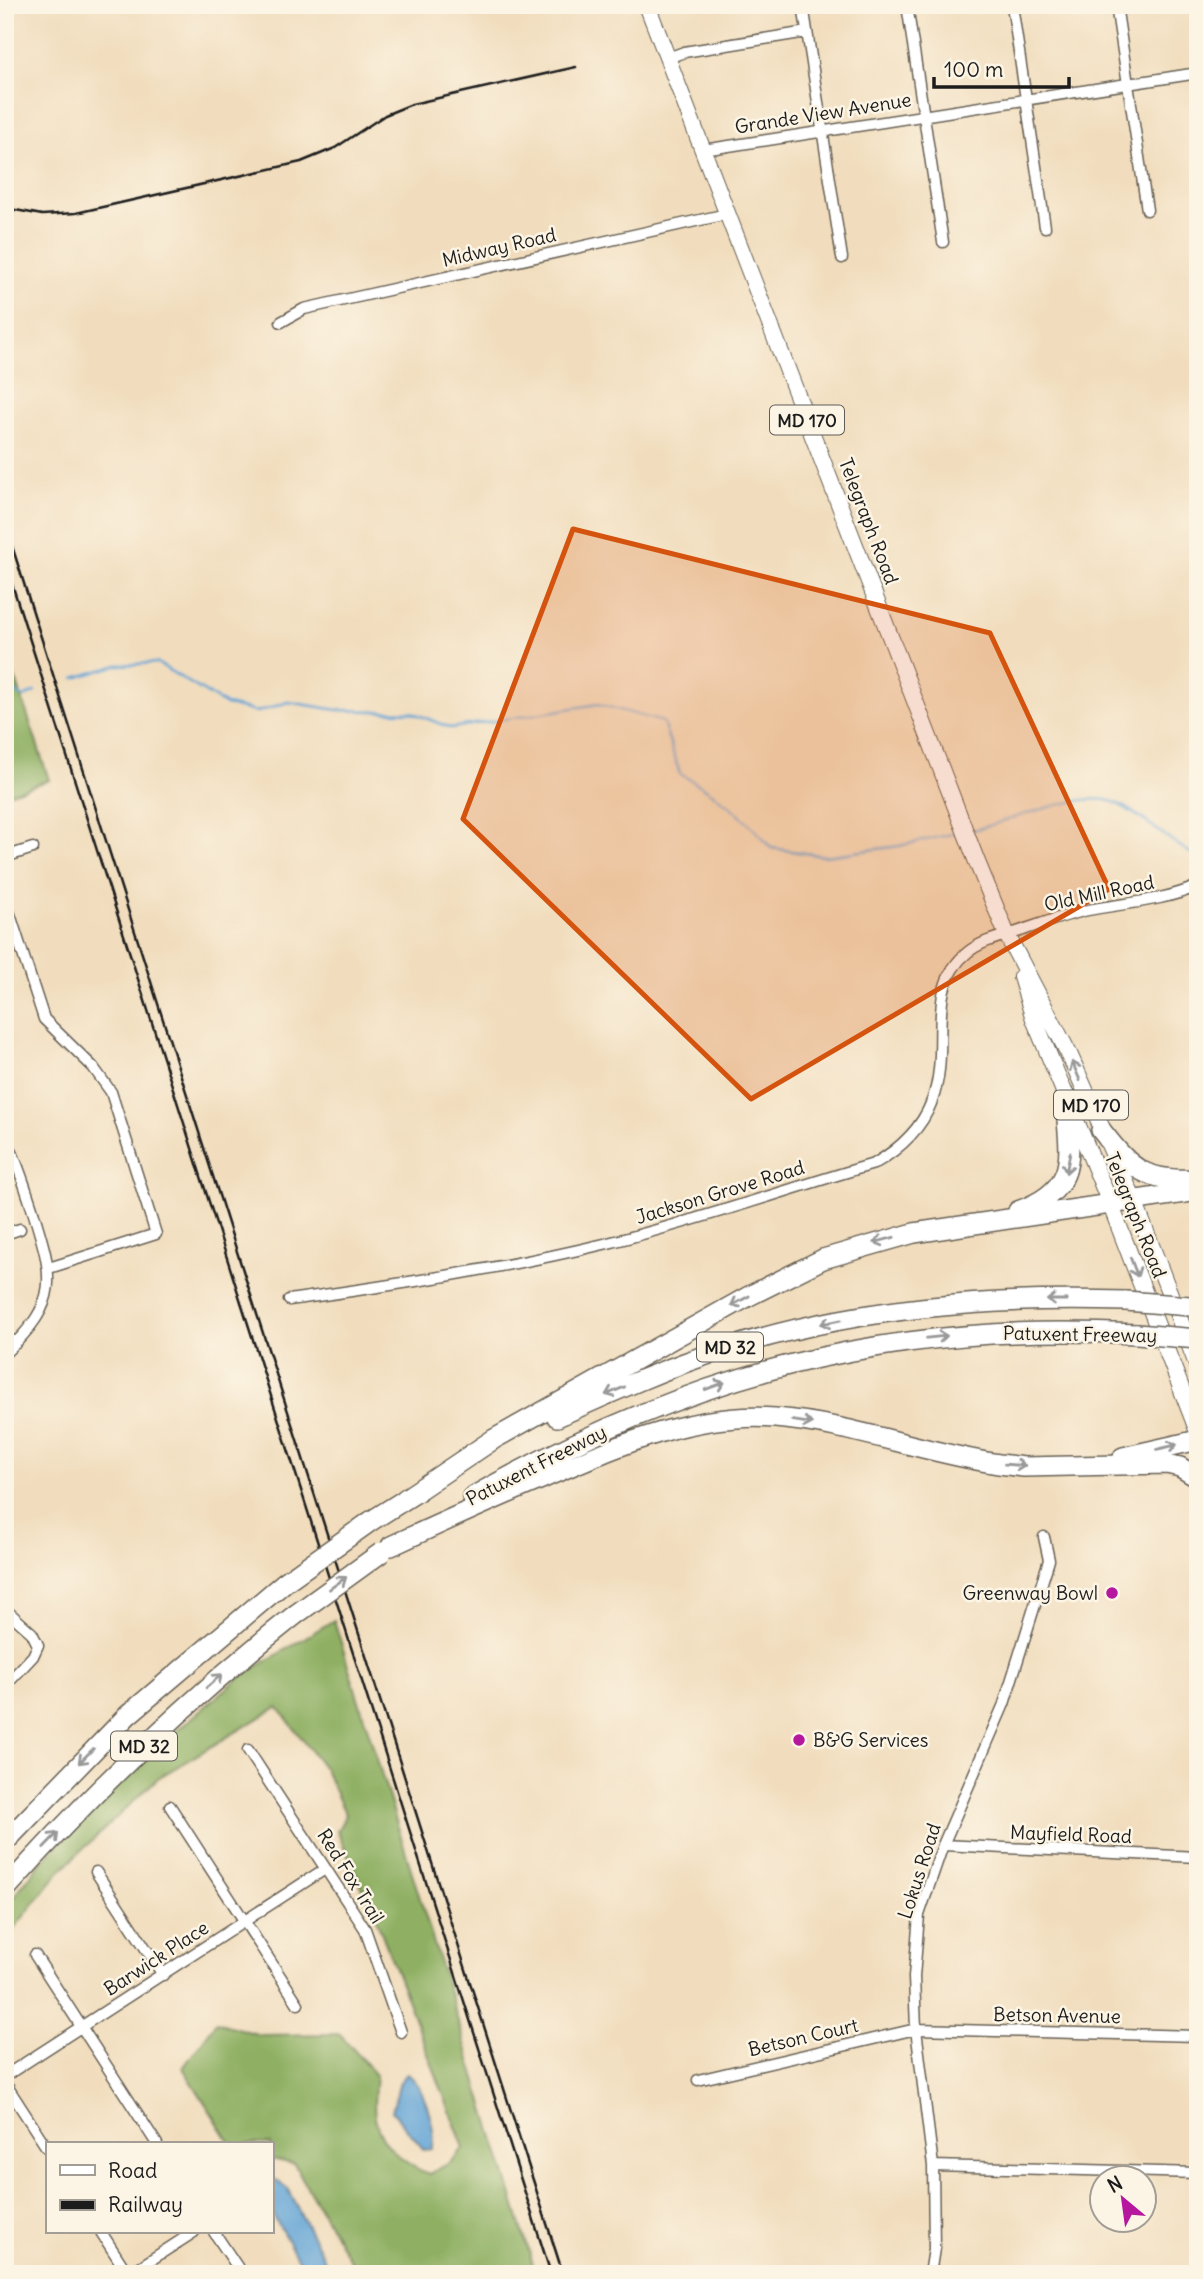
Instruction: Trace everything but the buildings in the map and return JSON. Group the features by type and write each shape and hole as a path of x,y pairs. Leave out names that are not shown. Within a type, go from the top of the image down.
{"highway":[{"path":"991,1221 1041,1202 1062,1183 1071,1152 1065,1096"},
{"path":"1101,1130 1122,1157 1146,1175 1173,1180 1198,1179"},
{"path":"405,1499 494,1439 778,1280 823,1259 881,1241 991,1221 1198,1191"},
{"name":"Patuxent Freeway","path":"5,1842 128,1716 285,1582 405,1499 498,1446 609,1393 665,1369 787,1331 854,1317 973,1302 1126,1301 1194,1307"},
{"name":"Patuxent Freeway","path":"5,1890 150,1740 241,1657 387,1549 478,1493 571,1444 738,1378 795,1362 920,1339 1025,1331 1137,1334 1198,1339"},
{"path":"387,1549 636,1439 681,1426 724,1419 797,1421 969,1460 1024,1466 1167,1464 1180,1467 1198,1478"},
{"path":"1066,1466 1198,1440"}],"main road":[{"name":"Telegraph Road","path":"648,5 1007,935 1034,1019 1110,1203 1198,1432"},
{"name":"Telegraph Road","path":"1007,935 1070,1056 1134,1201 1198,1367"}],"street":[{"path":"803,5 842,258"},
{"path":"907,5 943,242"},
{"path":"1012,5 1045,227"},
{"path":"1116,5 1147,210"},
{"path":"668,58 684,51 807,32"},
{"name":"Grande View Avenue","path":"703,150 1198,73"},
{"name":"Midway Road","path":"281,322 304,309 727,214"},
{"path":"5,857 33,848"},
{"name":"Old Mill Road","path":"1007,935 1084,911 1197,889"},
{"path":"5,900 44,1019 93,1067 111,1092 156,1234 49,1268"},
{"name":"Jackson Grove Road","path":"289,1300 439,1278 603,1244 675,1226 874,1164 915,1132 936,1096 941,1059 942,997 952,969 970,950 1007,935"},
{"path":"5,1138 18,1166 49,1268 43,1307 30,1329 5,1353"},
{"path":"5,1234 20,1229"},
{"path":"5,1334 15,1344"},
{"name":"Lokus Road","path":"930,2274 934,2249 933,2166 916,2029 914,1977 919,1915 943,1845 1004,1704 1049,1560 1044,1537"},
{"path":"5,1609 32,1633 38,1645 33,1656 5,1686"},
{"name":"Red Fox Trail","path":"248,1750 365,1929 401,2032"},
{"path":"170,1806 298,2004"},
{"name":"Mayfield Road","path":"943,1845 1198,1857"},
{"name":"Barwick Place","path":"5,2076 326,1869"},
{"path":"96,1872 163,1975"},
{"path":"35,1955 156,2142"},
{"name":"Betson Avenue","path":"916,2029 1198,2036"},
{"name":"Betson Court","path":"698,2080 916,2029"},
{"path":"5,2082 46,2146"},
{"path":"933,2166 1198,2173"},
{"path":"102,2234 129,2274 191,2234"},
{"path":"215,2234 242,2274"}],"highlighted area":[{"path":"573,529 990,633 1109,889 751,1099 463,819"}],"green space":[{"path":"5,647 49,780 5,795"},
{"path":"334,1620 536,2274 358,2274 294,2164 273,2159 273,2142 230,2142 183,2068 216,2022 260,2035 340,2034 376,2075 376,2121 384,2139 396,2154 429,2174 450,2163 464,2148 374,1913 337,1831 346,1815 324,1768 278,1707 158,1778 59,1872 5,1940 5,1907 43,1860 146,1757 240,1677"}],"water":[{"path":"407,2074 418,2086 428,2108 434,2142 432,2149 424,2150 392,2111 400,2082"},
{"path":"273,2178 287,2188 332,2274 306,2274 273,2215"}],"waterway":[{"path":"75,678 118,665 157,663 226,705 257,712 288,702 338,710 411,712 451,728 598,704 663,722 680,774 730,806 771,848 825,856 899,846 957,833"},
{"path":"5,686 24,697 35,692"},
{"path":"973,830 1067,803 1103,800 1127,809 1198,857"}],"railway":[{"path":"5,208 42,215 76,213 301,162 335,148 385,115 412,104 576,67"},
{"path":"5,524 563,2274"},
{"path":"5,562 551,2274"}],"place":[{"name":"Greenway Bowl","path":"1112,1593"},
{"name":"B&G Services","path":"799,1740"}]}
